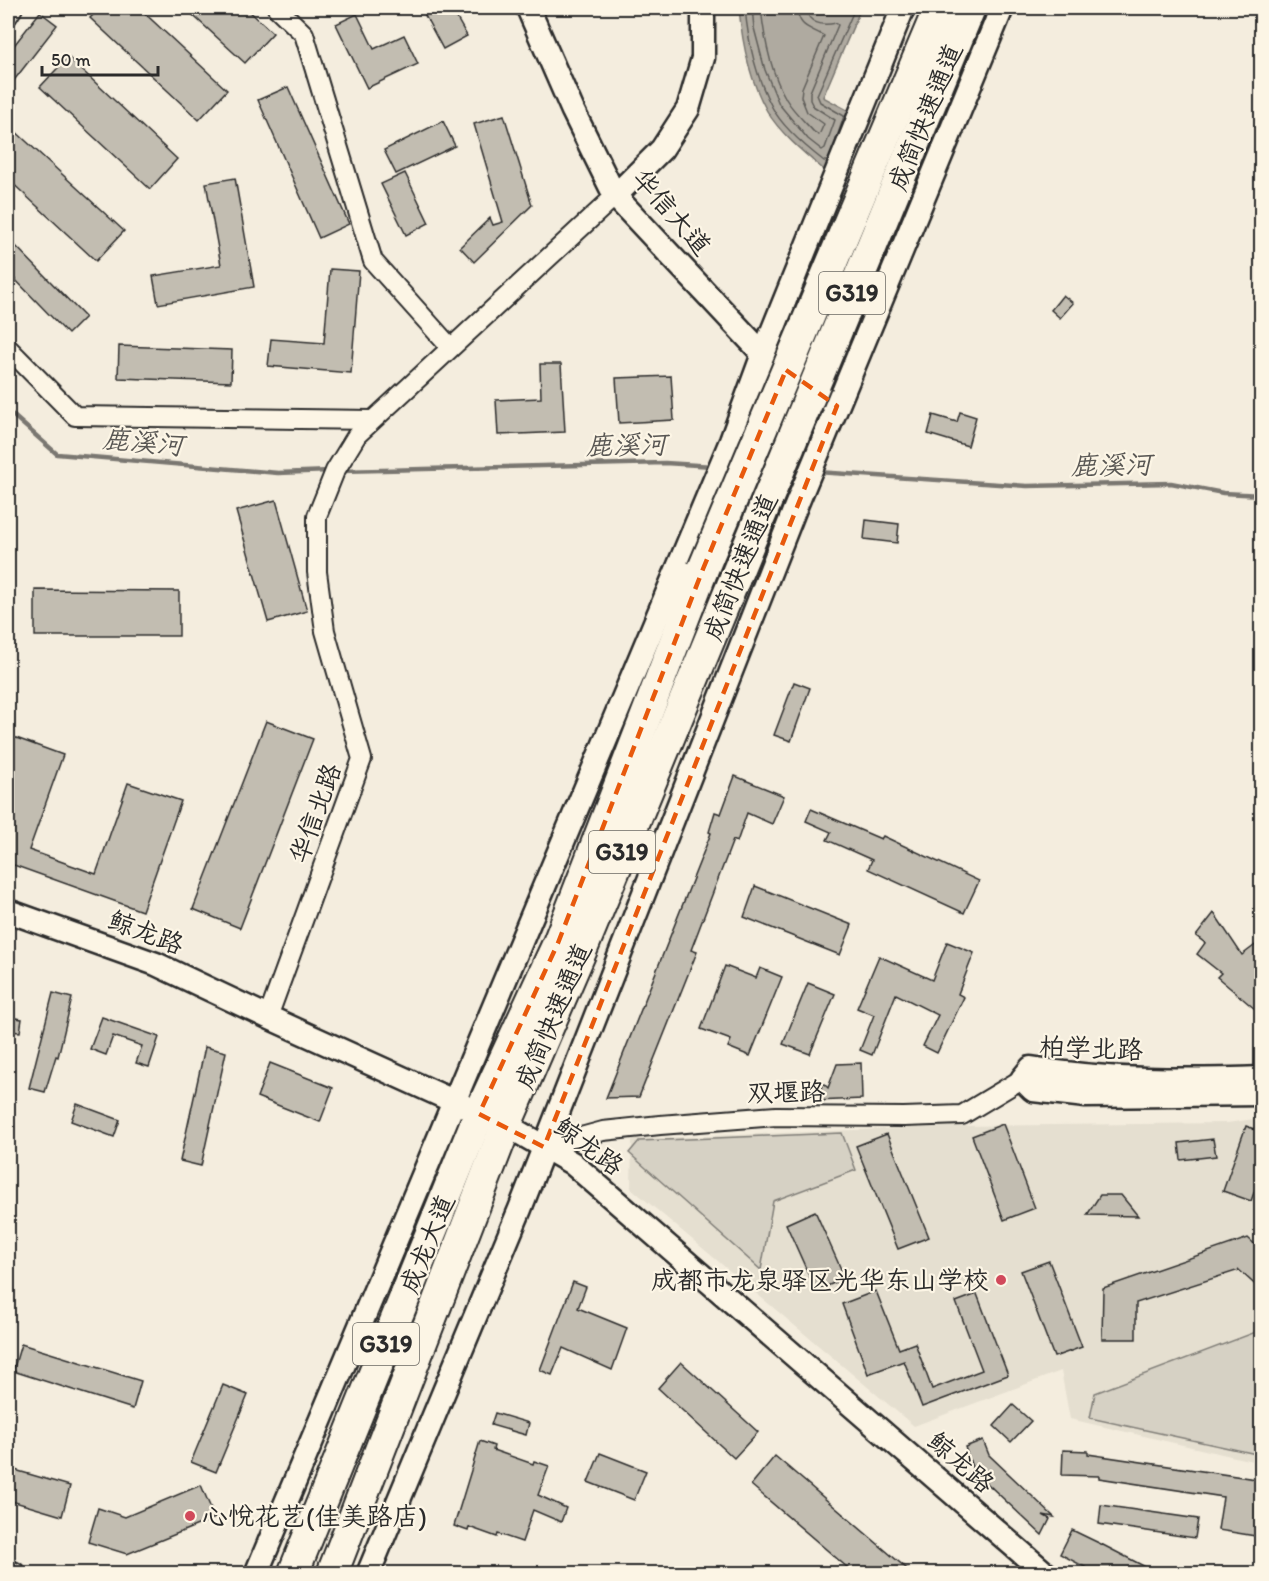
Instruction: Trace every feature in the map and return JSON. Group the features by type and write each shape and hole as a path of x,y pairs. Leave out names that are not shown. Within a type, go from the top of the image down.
{"highway":[{"name":"成简快速通道","path":"480,1113 558,943 703,568 939,8"},
{"name":"成简快速通道","path":"480,1113 583,947 970,8"},
{"name":"成龙大道","path":"293,1574 480,1113"},
{"name":"成龙大道","path":"332,1574 480,1113"}],"street":[{"path":"8,16 13,8"},
{"path":"277,8 304,34 374,261 450,347"},
{"name":"华信大道","path":"528,8 573,111 615,196 764,354 837,406"},
{"path":"8,348 75,416 372,420 615,196 662,149 688,109 703,58 703,8"},
{"path":"256,1574 480,1113 703,506 903,8"},
{"path":"368,1574 520,1209 794,511 1002,8"},
{"name":"华信北路","path":"268,1017 362,759 324,631 317,572 317,516 335,471 357,435 372,420"},
{"name":"鲸龙路","path":"8,911 156,964 480,1113 572,1163 1046,1574"},
{"name":"柏学北路","path":"1262,1078 1172,1080 1073,1075 1031,1068 1022,1079 1033,1090 1086,1096 1262,1094"},
{"name":"双堰路","path":"544,1147 603,1131 695,1122 776,1116 962,1115 1022,1079"},
{"path":"8,1571 14,1574"}],"highlighted area":[{"path":"786,370 837,406 544,1147 479,1114 558,943 703,569"}],"shaded area":[{"name":"成都市龙泉驿区光华东山学校","path":"1261,1118 1261,1463 1070,1419 1061,1371 914,1426 631,1188 632,1139 955,1126 1227,1123"},
{"path":"842,1133 856,1170 773,1201 761,1270 629,1153 639,1141"},
{"path":"1261,1330 1261,1455 1090,1418 1095,1393"}],"water":[{"path":"739,8 809,8 823,11 861,8 823,97 853,113 829,174 787,137 767,111 748,61"}],"building":[{"path":"100,8 139,8 227,90 199,120 90,18"},
{"path":"185,8 246,8 273,33 245,63"},
{"path":"421,8 451,8 467,36 443,49"},
{"path":"40,12 57,25 8,88 8,53"},
{"path":"357,14 374,49 404,35 418,64 367,88 336,24"},
{"path":"68,57 177,159 150,189 40,87"},
{"path":"288,87 349,224 319,238 258,100"},
{"path":"504,115 532,205 474,262 460,247 490,218 493,225 503,222 474,124"},
{"path":"443,121 455,146 396,174 384,150"},
{"path":"14,130 124,231 96,261 8,179 8,137"},
{"path":"405,173 429,223 406,235 381,184"},
{"path":"235,178 254,287 158,304 153,276 221,265 206,183"},
{"path":"8,238 85,317 68,334 8,272"},
{"path":"330,269 359,271 351,373 268,366 271,339 324,343"},
{"path":"1063,295 1073,303 1060,318 1051,310"},
{"path":"119,346 232,350 231,382 118,378"},
{"path":"540,364 561,364 565,432 498,435 496,400 541,398"},
{"path":"671,376 674,420 619,423 616,378"},
{"path":"960,412 976,417 968,446 928,434 933,415 957,422"},
{"path":"276,500 307,611 268,622 236,511"},
{"path":"866,520 899,524 897,543 864,539"},
{"path":"35,590 179,591 179,636 35,636"},
{"path":"794,682 810,688 791,741 774,735"},
{"path":"266,721 313,739 240,928 193,909"},
{"path":"8,735 63,755 29,850 96,874 128,783 181,801 142,911 8,863"},
{"path":"735,776 784,796 772,824 747,813 737,842 733,840 691,950 697,952 639,1097 606,1098 711,833 709,832 715,812 721,814"},
{"path":"811,809 881,839 883,836 979,881 964,913 868,869 872,860 827,840 831,832 806,821"},
{"path":"755,886 852,925 840,955 744,917"},
{"path":"1214,913 1242,955 1262,940 1262,1015 1217,977 1221,973 1197,954 1205,943 1196,936"},
{"path":"947,942 974,953 958,994 964,997 937,1053 923,1046 938,1015 896,994 872,1055 860,1050 874,1015 857,1008 879,956 932,980"},
{"path":"725,966 756,978 760,968 782,977 750,1056 728,1047 731,1040 701,1029"},
{"path":"808,983 835,994 810,1054 783,1044"},
{"path":"53,993 72,998 58,1057 56,1056 45,1092 29,1088"},
{"path":"8,1017 22,1019 20,1032 8,1031"},
{"path":"102,1017 159,1037 149,1067 136,1063 142,1046 113,1036 106,1055 90,1049"},
{"path":"205,1047 226,1052 201,1166 180,1161"},
{"path":"270,1063 333,1088 320,1122 257,1097"},
{"path":"861,1063 862,1099 816,1101 823,1083 828,1088 837,1064"},
{"path":"77,1104 120,1120 114,1137 71,1121"},
{"path":"1003,1124 1035,1208 1004,1220 972,1136"},
{"path":"1246,1126 1262,1132 1262,1170 1251,1201 1223,1191"},
{"path":"887,1134 929,1237 898,1249 856,1146"},
{"path":"1213,1139 1216,1156 1181,1160 1179,1143"},
{"path":"1100,1195 1121,1195 1138,1216 1087,1215"},
{"path":"815,1211 845,1278 816,1291 786,1224"},
{"path":"1248,1238 1262,1251 1262,1291 1239,1270 1136,1303 1136,1339 1102,1339 1103,1288"},
{"path":"1049,1261 1082,1347 1054,1357 1021,1271"},
{"path":"573,1282 586,1287 578,1308 627,1328 612,1370 563,1348 552,1375 540,1370"},
{"path":"876,1291 899,1349 915,1343 932,1389 982,1370 956,1302 977,1294 1008,1375 922,1407 904,1361 868,1374 842,1304"},
{"path":"21,1344 141,1381 133,1409 13,1371"},
{"path":"681,1362 758,1432 734,1458 658,1388"},
{"path":"223,1385 248,1395 216,1472 191,1462"},
{"path":"1013,1405 1031,1421 1011,1442 994,1426"},
{"path":"495,1413 529,1423 526,1435 491,1425"},
{"path":"983,1440 989,1455 1054,1517 1043,1515 1050,1519 1042,1535 973,1470 965,1447"},
{"path":"480,1441 494,1446 493,1450 533,1464 534,1461 549,1466 538,1495 566,1508 561,1522 533,1510 522,1542 498,1534 497,1537 469,1527 468,1531 454,1526"},
{"path":"1063,1450 1088,1451 1088,1454 1262,1480 1262,1537 1218,1530 1223,1497 1099,1478 1099,1476 1062,1475"},
{"path":"600,1453 646,1471 634,1500 588,1482"},
{"path":"775,1456 913,1574 855,1574 751,1485"},
{"path":"8,1468 70,1486 62,1516 8,1500"},
{"path":"201,1485 215,1518 127,1554 88,1542 98,1508 125,1517"},
{"path":"1101,1505 1198,1519 1195,1538 1099,1524"},
{"path":"1072,1530 1159,1574 1098,1574 1060,1554"}],"waterway":[{"name":"鹿溪河","path":"8,411 57,454 278,473 330,471"},
{"name":"鹿溪河","path":"341,471 665,463 713,466"},
{"name":"鹿溪河","path":"817,472 1027,486 1171,483 1223,493 1262,495"}],"place":[{"name":"成都市龙泉驿区光华东山学校","path":"1001,1280"},
{"name":"心悦花艺(佳美路店)","path":"190,1516"}]}
